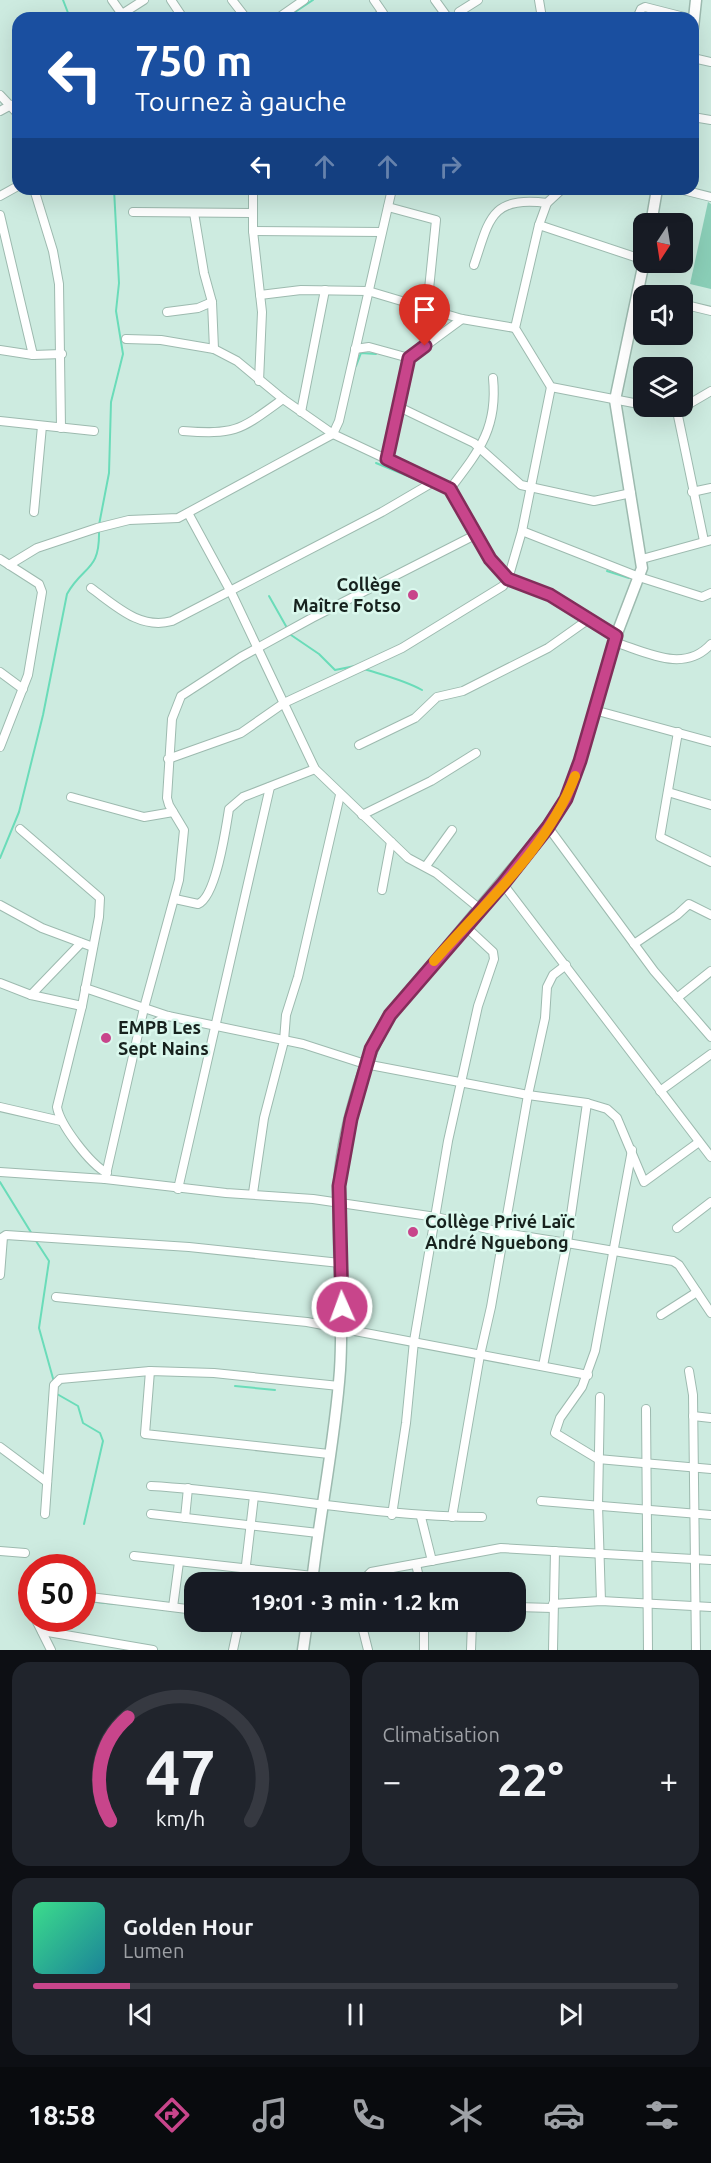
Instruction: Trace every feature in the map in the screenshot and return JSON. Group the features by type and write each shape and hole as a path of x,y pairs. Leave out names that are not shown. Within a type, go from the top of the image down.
{"main road":[{"path":"653,213 656,195"},
{"path":"313,1572 339,1386 342,1329 339,1203 343,1163 365,1064 390,1015 503,884 548,827 566,799 580,761 615,639 639,577 642,559 615,400 633,315"},
{"path":"303,1650 306,1632"}],"street":[{"path":"128,12 144,0"},
{"path":"232,0 241,12"},
{"path":"459,12 478,0"},
{"path":"285,12 299,1"},
{"path":"639,12 645,7 662,12"},
{"path":"0,95 11,105 0,111"},
{"path":"36,195 53,251 59,284 62,354 61,428"},
{"path":"250,195 263,338 259,381"},
{"path":"9,565 37,548 77,534 129,520 172,520 333,434 339,421 391,195"},
{"path":"168,759 242,733 284,703 402,648 497,590 508,579 522,531 551,387 515,328 539,225 549,196"},
{"path":"474,265 492,214 517,203 549,196"},
{"path":"388,207 436,220 427,309"},
{"path":"133,212 252,213"},
{"path":"194,213 212,302 214,349"},
{"path":"0,215 33,355"},
{"path":"539,225 633,257"},
{"path":"253,231 381,232"},
{"path":"260,294 325,290 368,291 462,318 515,328"},
{"path":"302,412 325,290"},
{"path":"167,312 198,308 212,302"},
{"path":"693,307 711,311"},
{"path":"387,459 409,358 462,318"},
{"path":"359,334 369,347"},
{"path":"126,339 161,340 214,349 237,361 259,381 333,434 450,489 458,499 475,535 490,559 508,579 550,595 589,619 615,639 678,660 690,660 711,644"},
{"path":"355,349 369,347 409,358"},
{"path":"0,350 33,355 62,354"},
{"path":"450,489 482,448 491,424 495,393 494,378"},
{"path":"551,387 633,403"},
{"path":"693,402 711,391"},
{"path":"183,431 229,432 245,426 283,399"},
{"path":"399,407 482,448 514,480 529,488 594,501 631,493"},
{"path":"642,559 707,541 692,492 678,417"},
{"path":"0,421 94,431"},
{"path":"34,512 42,426"},
{"path":"91,588 132,617 153,624 172,621 382,512 435,481"},
{"path":"692,492 711,488"},
{"path":"188,513 231,591 315,769 408,858 426,866 480,909"},
{"path":"522,531 639,577 702,597 711,594"},
{"path":"106,1176 138,1032 175,899 185,839 184,830 167,798 172,719 181,696 195,685 258,649 475,535"},
{"path":"0,559 42,588 28,675 3,729 0,747"},
{"path":"359,745 415,718 437,697 463,691 548,648 589,619"},
{"path":"0,672 23,689"},
{"path":"594,710 711,741"},
{"path":"678,732 660,837 711,862"},
{"path":"362,815 431,781 476,753"},
{"path":"175,899 198,904 205,900 219,860 229,809 243,797 315,769"},
{"path":"178,1189 270,787"},
{"path":"668,792 711,805"},
{"path":"253,1193 264,1118 284,1041 286,1015 298,977 340,795"},
{"path":"71,797 144,817 173,812"},
{"path":"548,827 634,944 711,1037"},
{"path":"20,829 97,894 100,903 82,1006 57,1107 61,1121 106,1176"},
{"path":"426,866 452,830"},
{"path":"382,890 391,842"},
{"path":"503,884 711,1157"},
{"path":"634,944 677,915 689,904 711,915"},
{"path":"0,906 42,928 93,947"},
{"path":"393,1515 406,1423 414,1341 460,1081 478,1006 494,954 465,926"},
{"path":"31,995 81,943"},
{"path":"452,1517 480,1355 505,1233 528,1095 545,1018 547,987 553,975 566,965"},
{"path":"677,998 711,972"},
{"path":"0,983 31,995 82,1006"},
{"path":"85,988 168,1016 284,1041 365,1064 528,1095 587,1102 612,1112 632,1150 642,1180 646,1182 699,1142"},
{"path":"138,1032 168,1016"},
{"path":"660,1091 711,1054"},
{"path":"543,1366 567,1243 587,1102"},
{"path":"0,1107 61,1121"},
{"path":"632,1150 597,1341 588,1375 560,1418 555,1433 598,1459 711,1469"},
{"path":"0,1172 106,1176 178,1189 253,1193 339,1203 436,1217 505,1233 673,1261 679,1265 711,1313"},
{"path":"677,1228 711,1202"},
{"path":"0,1275 3,1237 6,1235 189,1247 340,1263"},
{"path":"661,1315 697,1292"},
{"path":"57,1297 234,1313 414,1341 588,1375"},
{"path":"45,1514 56,1381 76,1375 150,1371 214,1373 339,1386"},
{"path":"150,1371 145,1434 329,1454"},
{"path":"689,1371 693,1416 696,1650"},
{"path":"600,1397 598,1505 601,1601"},
{"path":"646,1409 644,1462 648,1650"},
{"path":"693,1416 711,1419"},
{"path":"0,1447 47,1482"},
{"path":"151,1486 188,1488 393,1515 482,1517"},
{"path":"185,1518 188,1488"},
{"path":"245,1570 254,1496"},
{"path":"541,1501 711,1515"},
{"path":"151,1514 318,1533"},
{"path":"421,1517 432,1561"},
{"path":"371,1572 501,1548 711,1560"},
{"path":"0,1551 25,1553"},
{"path":"553,1650 555,1551"},
{"path":"134,1556 260,1572"},
{"path":"173,1607 179,1562"},
{"path":"416,1564 418,1572"},
{"path":"96,1598 184,1608"},
{"path":"526,1607 601,1601 711,1607"},
{"path":"42,1632 51,1650"},
{"path":"48,1632 153,1650"},
{"path":"233,1650 237,1632"},
{"path":"363,1632 368,1650"},
{"path":"424,1632 424,1650"},
{"path":"471,1650 472,1632"}],"green space":[{"path":"708,202 711,204 711,289 690,284"}],"waterway":[{"path":"63,0 68,12"},
{"path":"295,12 313,0"},
{"path":"99,525 109,473 111,402 123,354 116,311 119,283 114,195"},
{"path":"356,366 361,353 376,354"},
{"path":"376,463 415,479"},
{"path":"0,858 19,812 43,715 67,594 94,561 99,544 99,531"},
{"path":"607,571 629,578"},
{"path":"269,596 291,635 319,654 335,670 355,666"},
{"path":"364,669 422,690"},
{"path":"0,1182 32,1234"},
{"path":"36,1241 49,1261 39,1328 54,1382"},
{"path":"235,1386 275,1390"},
{"path":"57,1394 78,1406 83,1423 100,1433 103,1441 84,1524"},
{"path":"643,1513 643,1549"},
{"path":"96,1602 116,1604"}],"slow traffic":[{"path":"434,961 503,884 548,827 566,799 575,776"}],"place":[{"name":"Collège Maître Fotso","path":"413,595"},
{"name":"EMPB Les Sept Nains","path":"106,1038"},
{"name":"Collège Privé Laïc André Nguebong","path":"413,1232"}],"route":[{"path":"342,1307 339,1186 351,1119 371,1049 390,1015 503,884 548,827 566,799 580,761 616,636 550,595 508,579 490,559 475,535 458,499 450,489 387,459 409,358 425,346"}]}
